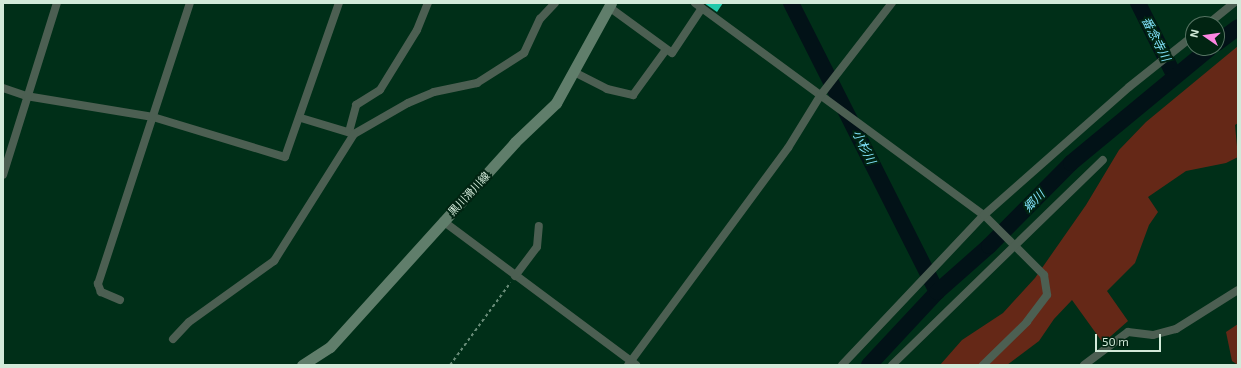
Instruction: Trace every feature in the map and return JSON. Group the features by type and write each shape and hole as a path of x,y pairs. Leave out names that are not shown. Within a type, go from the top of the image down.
{"main road":[{"name":"黒川滑川線","path":"302,365 330,347 443,221 556,103 610,5"}],"street":[{"path":"3,175 26,96 57,3"},
{"path":"120,300 100,292 98,284 190,3"},
{"path":"3,88 26,96 153,117 285,157 302,118 339,3"},
{"path":"173,339 189,322 274,261 351,133 356,105 380,90 417,30 428,3"},
{"path":"302,118 351,133 408,103 434,92 477,84 524,53 540,19 555,3"},
{"path":"695,3 984,215 1044,275 1047,295 1027,322 983,365"},
{"path":"443,221 631,364 788,148 820,96 892,3"},
{"path":"1218,16 1234,3"},
{"path":"610,5 665,51 672,53 702,8"},
{"path":"842,365 984,215 1129,87 1185,42"},
{"path":"574,72 607,89 633,95 665,51"},
{"path":"892,365 1103,160"},
{"path":"515,276 537,247 539,226"},
{"path":"1084,365 1128,332 1153,335 1176,329 1238,290"}],"path":[{"path":"450,365 515,276"}],"shaded area":[{"path":"1238,46 1238,123 1235,125 1238,157 1226,163 1186,171 1148,197 1158,212 1149,225 1135,263 1107,291 1128,321 1103,343 1072,300 1054,319 1039,341 1007,365 940,365 962,340 1003,313 1035,278 1086,205 1119,150 1146,122"},
{"path":"1238,324 1238,365 1232,361 1226,332"}],"building":[{"path":"704,3 723,3 717,12"}],"waterway":[{"name":"小杉川","path":"791,3 937,292"},
{"name":"番念寺川","path":"1138,3 1174,75"},
{"name":"郷川","path":"1225,37 1238,27"},
{"name":"郷川","path":"869,365 937,292 989,246 1071,163 1200,56"}]}
